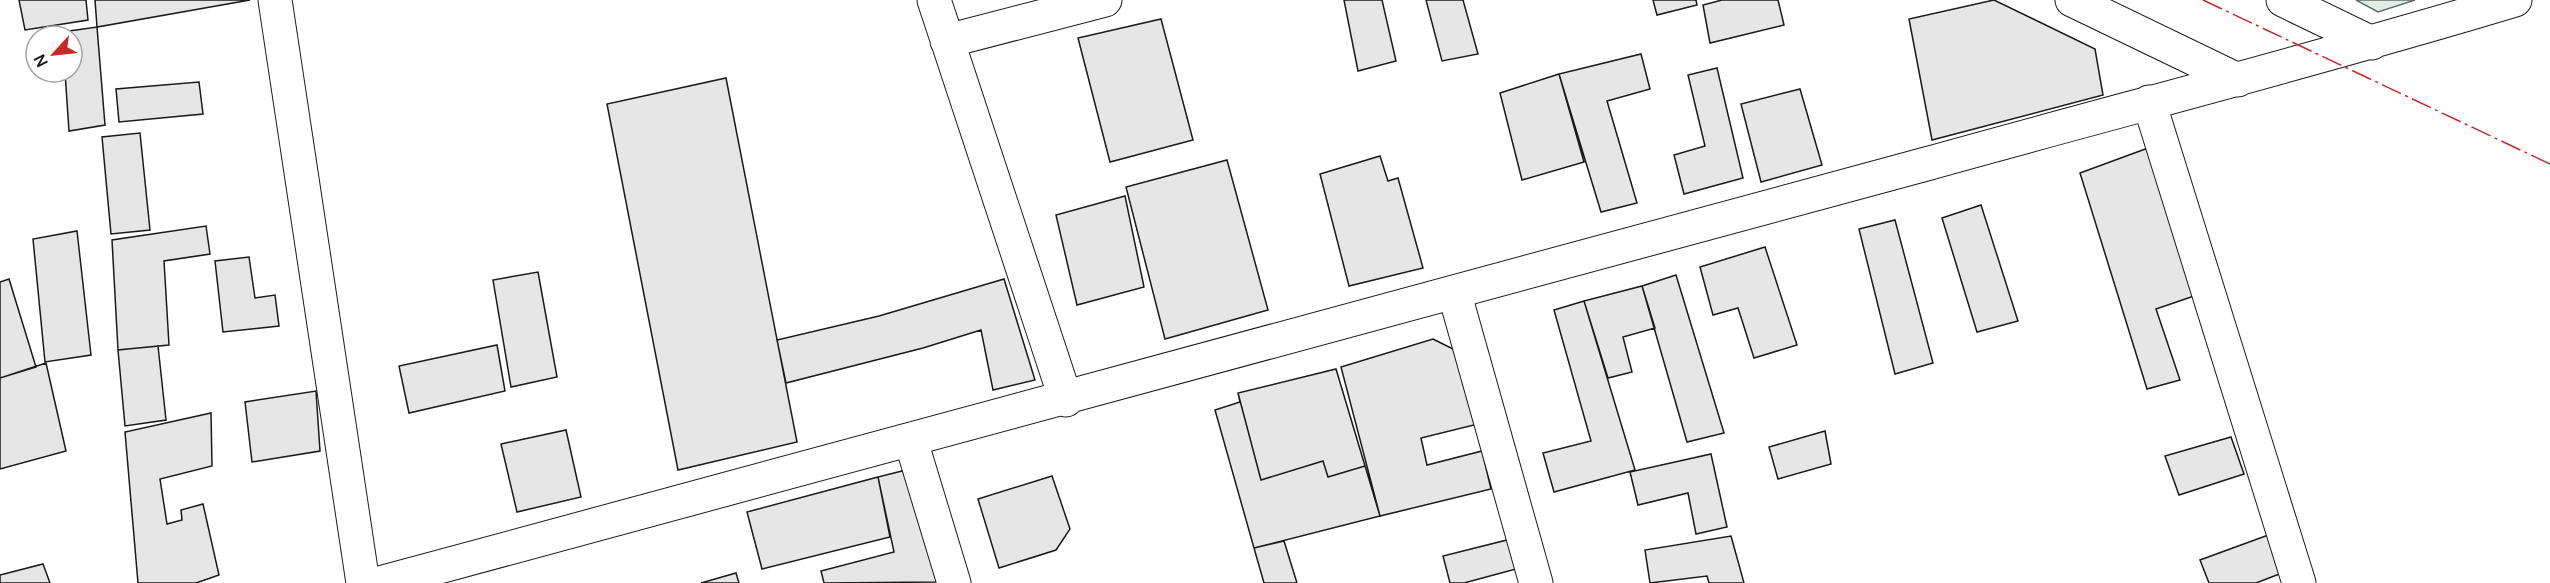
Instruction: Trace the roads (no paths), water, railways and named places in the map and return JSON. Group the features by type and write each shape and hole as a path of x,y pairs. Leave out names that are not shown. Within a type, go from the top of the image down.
{"street":[{"path":"275,0 363,583"},
{"path":"934,0 1066,400"},
{"path":"947,41 1105,0"},
{"path":"2072,0 2238,80"},
{"path":"2283,0 2372,43"},
{"path":"380,583 1455,295 2149,102 2372,43 2516,0"},
{"path":"2149,102 2299,583"},
{"path":"1455,295 1536,583"},
{"path":"911,441 954,583"}]}
